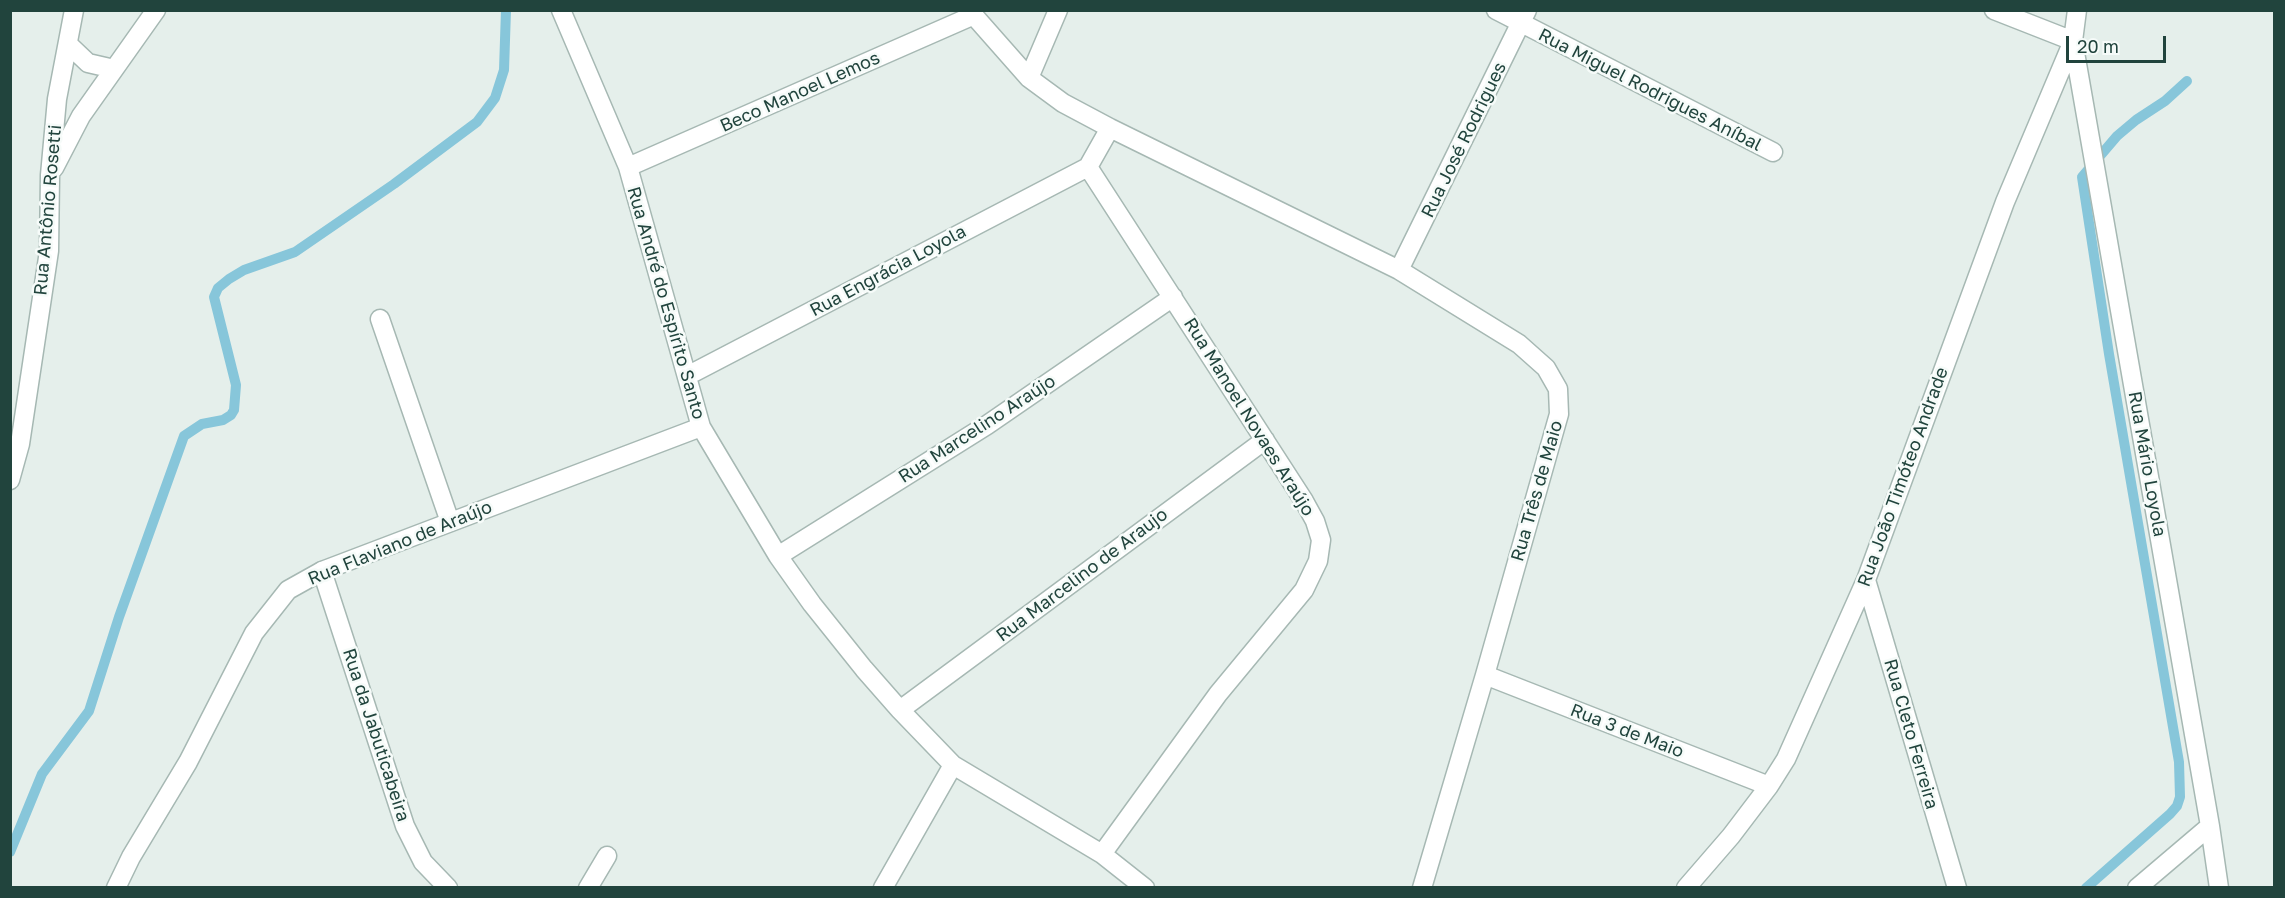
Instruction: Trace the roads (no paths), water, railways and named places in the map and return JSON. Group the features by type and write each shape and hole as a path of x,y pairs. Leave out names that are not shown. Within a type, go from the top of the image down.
{"street":[{"name":"Rua Antônio Rosetti","path":"10,480 20,444 49,251 50,175 57,99 74,10"},
{"path":"50,175 81,117 156,10"},
{"name":"Rua André do Espírito Santo","path":"561,10 628,167 701,427 778,556 812,604 900,710 953,765 1102,854 1144,888"},
{"path":"1029,78 1058,10"},
{"name":"Rua Miguel Rodrigues Aníbal","path":"1496,10 1524,18 1773,152"},
{"path":"1994,10 2073,40 2077,10"},
{"path":"970,13 1029,78 1063,103 1110,128 1088,167"},
{"name":"Beco Manoel Lemos","path":"628,167 970,13"},
{"name":"Rua José Rodrigues","path":"1399,270 1524,18"},
{"name":"Rua João Timóteo Andrade","path":"1686,888 1731,836 1769,786 1786,759 1866,580 2005,202 2073,40"},
{"name":"Rua Mário Loyola","path":"2073,40 2219,888"},
{"path":"68,44 88,63 114,69"},
{"name":"Rua Três de Maio","path":"1110,128 1399,270 1519,344 1546,368 1558,389 1559,414 1422,888"},
{"name":"Rua Manoel Novaes Araújo","path":"1088,167 1265,440 1315,521 1321,540 1318,561 1304,590 1218,694 1102,854"},
{"name":"Rua Engrácia Loyola","path":"687,375 1088,167"},
{"name":"Rua Marcelino Araújo","path":"778,556 987,425 1173,297"},
{"path":"380,319 450,522"},
{"name":"Rua Flaviano de Araújo","path":"116,888 131,857 188,762 254,633 288,590 322,571 701,427"},
{"name":"Rua Marcelino de Araujo","path":"900,710 1265,440"},
{"name":"Rua da Jabuticabeira","path":"322,571 405,826 423,862 448,888"},
{"name":"Rua Cleto Ferreira","path":"1866,580 1957,888"},
{"name":"Rua 3 de Maio","path":"1485,675 1769,786"},
{"path":"883,888 953,765"},
{"path":"2137,888 2210,826"},
{"path":"588,888 607,856"}],"waterway":[{"path":"10,852 42,774 89,711 119,617 184,436 202,424 223,420 234,410 236,385 214,297 218,288 244,270 295,252 394,184 477,122 495,98 504,70 506,10"},
{"path":"2086,888 2170,814 2177,806 2180,797 2179,762 2109,354 2082,177 2117,136 2165,101 2187,81"}]}
